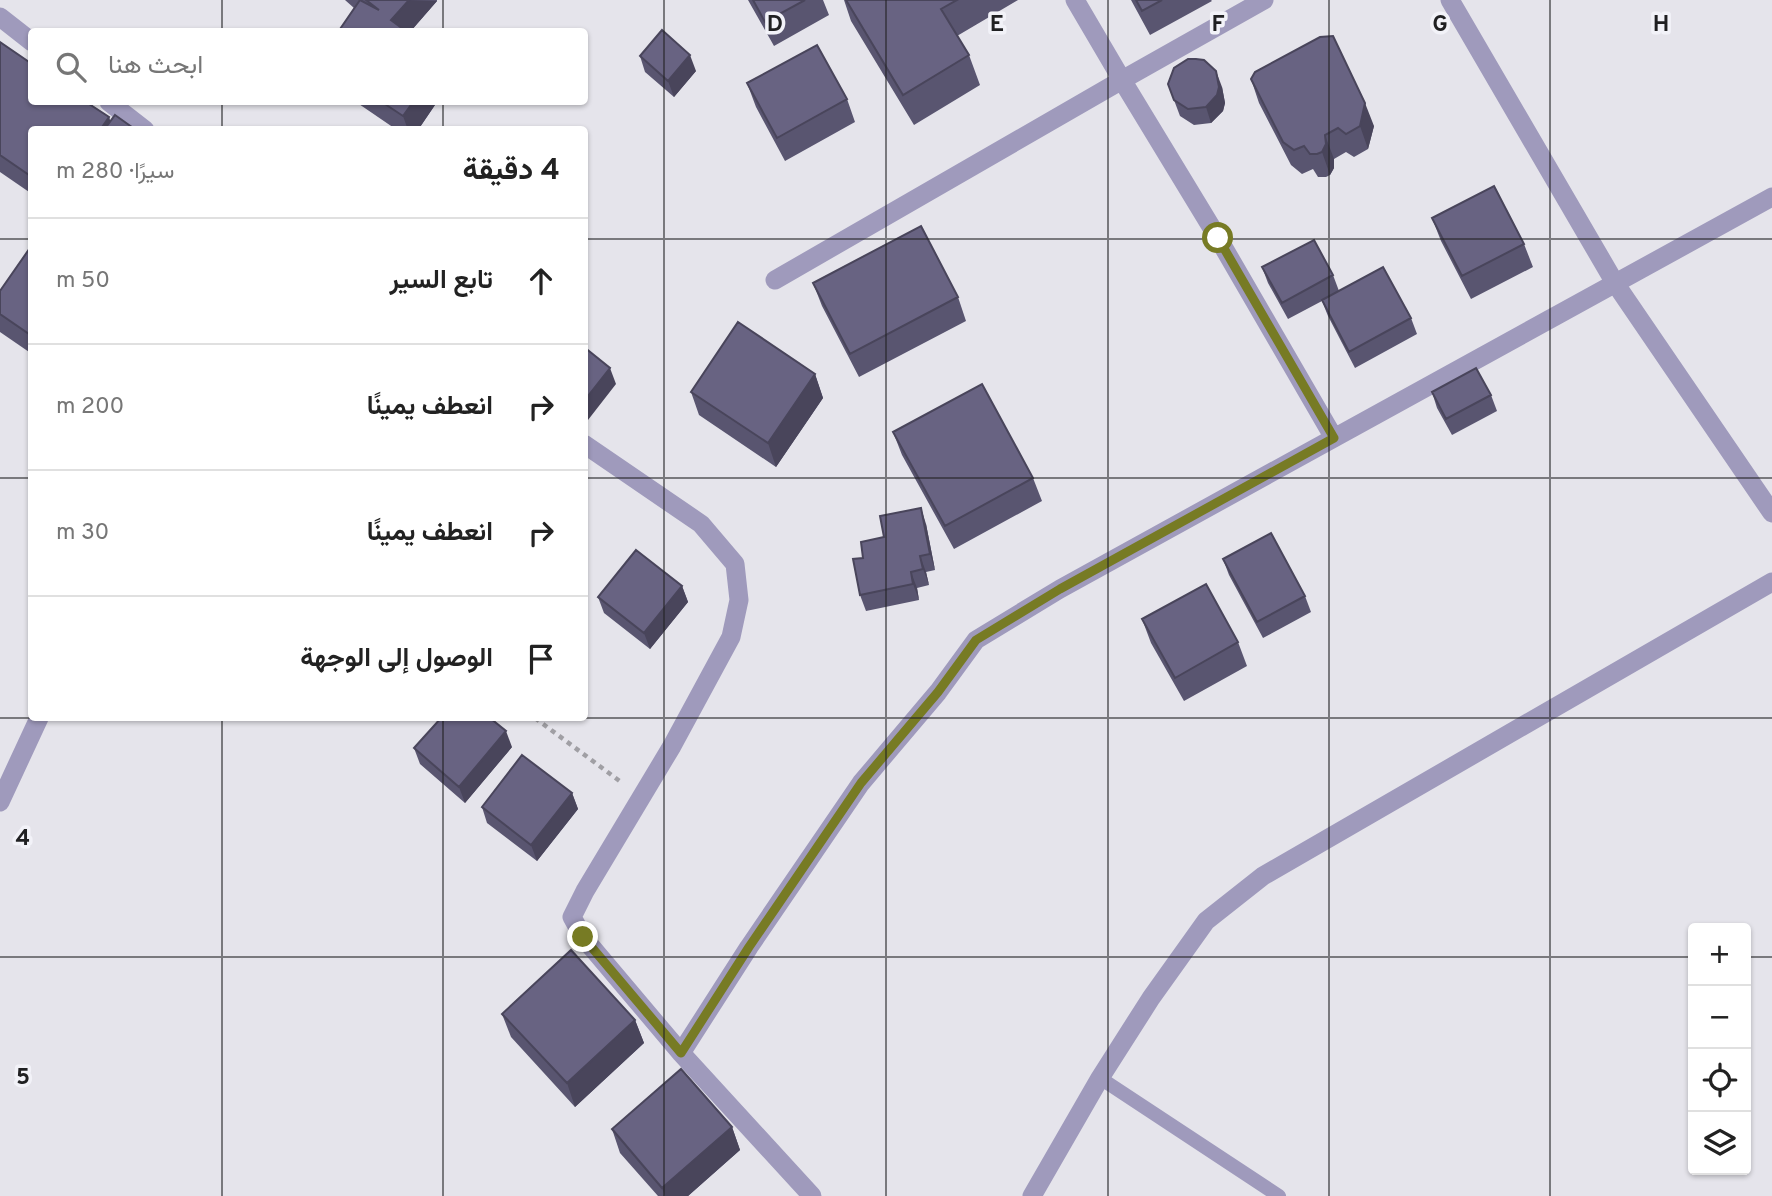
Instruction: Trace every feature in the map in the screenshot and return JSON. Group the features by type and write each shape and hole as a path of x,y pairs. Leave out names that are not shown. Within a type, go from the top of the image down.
{"street":[{"path":"1075,0 1334,438"},
{"path":"775,280 1264,0"},
{"path":"1450,0 1615,283 1772,513"},
{"path":"0,17 28,39"},
{"path":"113,105 140,126"},
{"path":"681,1053 749,947 861,783 938,692 976,640 1060,589 1772,197"},
{"path":"588,447 701,524 735,564 739,600 731,637 672,746 572,917 583,937 681,1053 812,1196"},
{"path":"1032,1196 1100,1078 1151,998 1206,921 1263,876 1772,582"},
{"path":"0,802 38,721"}],"lane":[{"path":"1100,1078 1279,1196"}],"path":[{"path":"538,721 641,797"}],"building":[{"path":"360,0 379,10 366,0 409,0 391,20 402,28 341,28"},
{"path":"753,0 805,0 765,22"},
{"path":"846,0 957,0 941,9 969,55 903,95"},
{"path":"1136,0 1162,0 1142,11"},
{"path":"662,30 690,55 668,81 640,56"},
{"path":"1333,36 1365,103 1360,126 1346,134 1338,128 1325,135 1326,144 1322,152 1317,154 1310,154 1304,146 1294,150 1283,142 1251,79 1255,72 1320,37"},
{"path":"0,42 28,61 28,105 91,105 109,117 103,126 28,126 28,174 0,155"},
{"path":"817,45 847,99 777,138 747,83"},
{"path":"1188,59 1204,60 1216,71 1219,87 1217,95 1206,107 1188,109 1174,100 1168,84 1174,68"},
{"path":"386,105 411,105 403,116"},
{"path":"115,115 130,126 107,126"},
{"path":"1494,186 1524,244 1462,276 1432,218"},
{"path":"921,226 958,297 850,354 813,283"},
{"path":"1314,240 1333,275 1282,303 1262,267"},
{"path":"28,251 28,333 0,314 0,291"},
{"path":"1383,267 1411,318 1349,352 1322,300"},
{"path":"738,322 815,374 768,443 691,392"},
{"path":"588,350 610,368 588,396"},
{"path":"1476,368 1491,395 1446,419 1432,392"},
{"path":"982,384 1033,478 945,526 893,432"},
{"path":"921,508 930,554 920,556 923,569 911,572 913,584 860,595 853,559 863,558 861,542 884,537 880,516"},
{"path":"1271,533 1305,596 1257,622 1223,559"},
{"path":"636,550 682,586 644,633 598,597"},
{"path":"1206,584 1238,642 1175,678 1142,619"},
{"path":"438,721 494,721 506,731 459,787 414,748"},
{"path":"522,755 572,793 531,845 482,807"},
{"path":"571,950 635,1020 567,1083 502,1014"},
{"path":"681,1069 732,1127 662,1188 612,1129"}],"route":[{"path":"583,937 681,1053 749,947 861,783 938,692 976,640 1060,589 1334,438 1218,238"}]}
